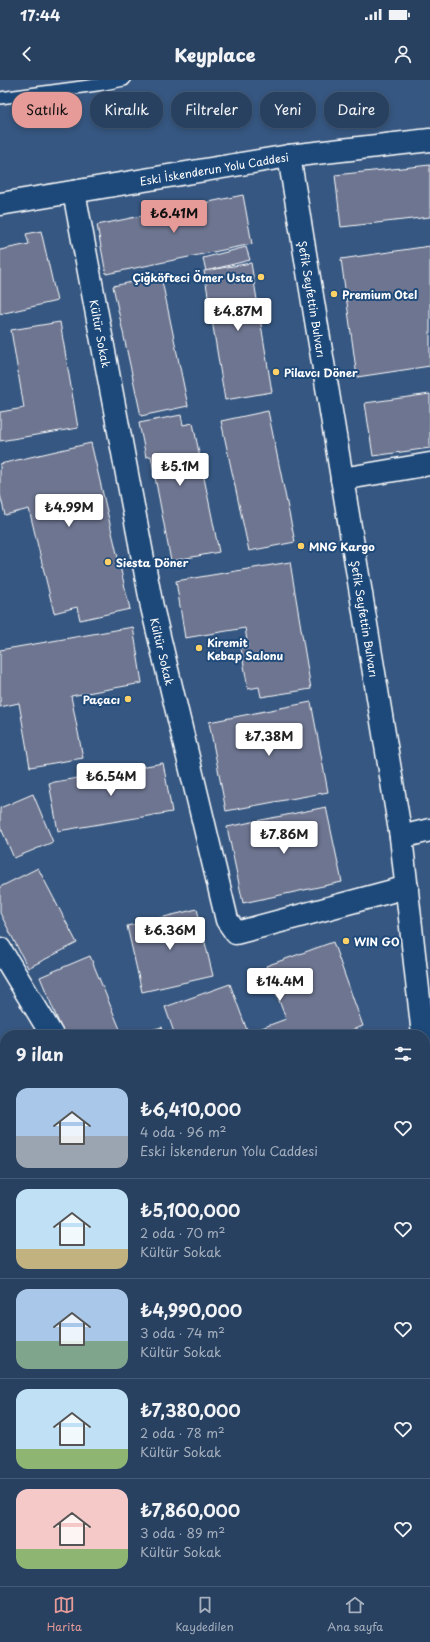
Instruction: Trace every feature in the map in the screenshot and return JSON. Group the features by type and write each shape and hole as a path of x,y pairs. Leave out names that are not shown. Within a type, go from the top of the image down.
{"street":[{"name":"Eski İskenderun Yolu Caddesi","path":"0,204 289,156 430,140"},
{"name":"Şefik Seyfettin Bulvarı","path":"289,156 401,837 422,1030"},
{"name":"Kültür Sokak","path":"74,192 152,607 227,920 236,933 407,887"},
{"path":"342,480 430,464"},
{"path":"401,837 430,830"},
{"path":"0,949 49,1030"}],"lane":[{"path":"0,98 124,80"}],"building":[{"path":"430,165 430,217 341,227 335,175"},
{"path":"243,195 252,244 106,274 97,225"},
{"path":"41,231 57,301 0,314 0,250 29,244 26,234"},
{"path":"430,246 430,366 357,377 341,259"},
{"path":"246,247 250,260 206,271 203,258"},
{"path":"251,263 272,392 225,400 204,271"},
{"path":"161,276 188,406 141,416 113,286"},
{"path":"60,322 78,428 0,441 0,412 24,408 11,330"},
{"path":"430,394 430,448 373,456 365,403"},
{"path":"268,411 295,542 249,551 221,421"},
{"path":"181,415 183,425 193,423 219,552 171,561 151,456 146,457 139,423"},
{"path":"91,443 130,609 80,620 77,607 54,613 29,509 5,515 0,494 0,464"},
{"path":"290,562 311,689 261,697 259,687 248,689 241,648 248,647 245,628 185,638 176,581"},
{"path":"133,627 142,683 71,696 83,758 30,767 19,703 0,707 0,650"},
{"path":"311,702 328,792 226,811 209,722"},
{"path":"163,763 172,812 58,831 49,783"},
{"path":"33,794 53,842 14,858 0,826 0,808"},
{"path":"326,807 342,882 243,903 227,827"},
{"path":"38,868 77,943 28,968 0,913 0,887"},
{"path":"197,909 213,976 142,992 127,926"},
{"path":"333,942 363,1026 352,1030 256,1030 286,1019 266,966"},
{"path":"90,956 120,1030 62,1030 40,977"},
{"path":"230,984 247,1030 173,1030 165,1007"},
{"path":"162,1027 163,1030 151,1030"}],"place":[{"name":"Çiğköfteci Ömer Usta","path":"261,277"},
{"name":"Premium Otel","path":"334,294"},
{"name":"Pilavcı Döner","path":"276,372"},
{"name":"MNG Kargo","path":"301,546"},
{"name":"Siesta Döner","path":"108,562"},
{"name":"Kiremit Kebap Salonu","path":"199,648"},
{"name":"Paçacı","path":"128,699"},
{"name":"WIN GO","path":"346,941"}]}
